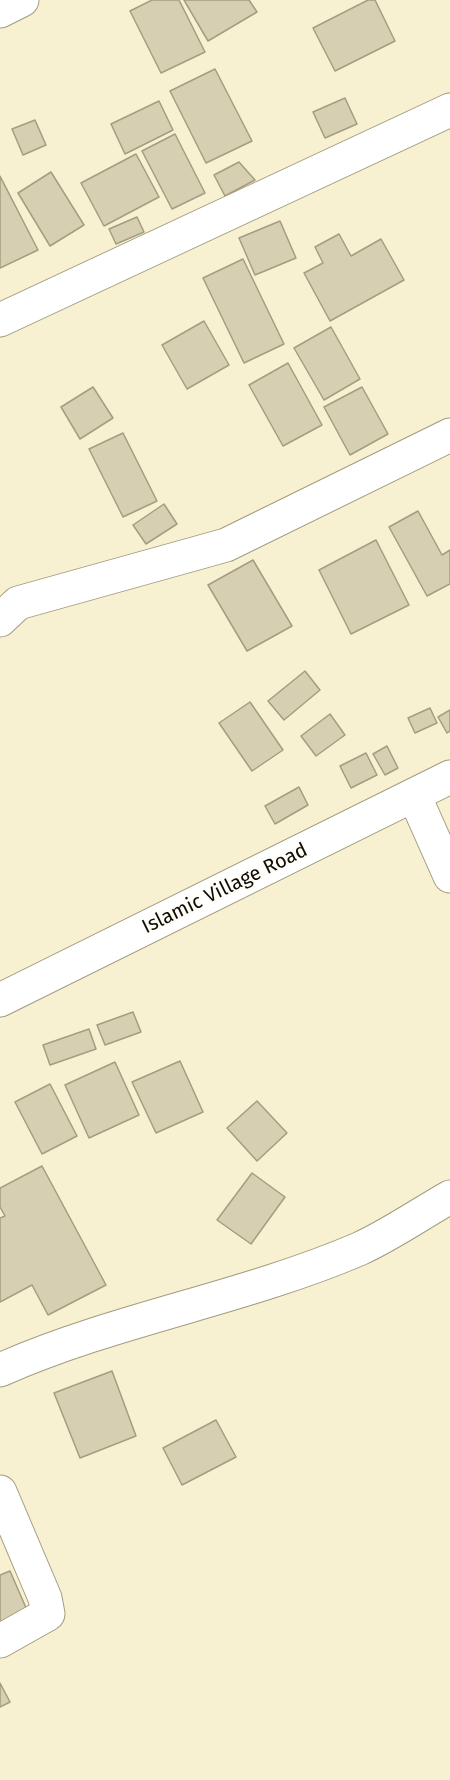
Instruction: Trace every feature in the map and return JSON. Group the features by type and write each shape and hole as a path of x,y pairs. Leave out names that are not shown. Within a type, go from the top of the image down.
{"street":[{"path":"0,11 22,0"},
{"path":"0,320 450,110"},
{"path":"0,620 18,603 226,545 450,435"},
{"name":"Islamic Village Road","path":"0,1000 450,777"},
{"path":"414,795 450,876"},
{"path":"0,1371 44,1351 201,1305 360,1248 450,1197"},
{"path":"0,1492 45,1598 48,1614 0,1641"}],"building":[{"path":"152,0 179,0 205,52 161,73 130,11"},
{"path":"184,0 249,0 257,12 208,41"},
{"path":"368,0 375,0 395,41 335,71 313,28"},
{"path":"215,69 252,141 206,163 170,91"},
{"path":"345,98 357,124 325,138 313,112"},
{"path":"159,101 173,130 125,154 111,124"},
{"path":"35,120 46,145 23,155 12,129"},
{"path":"175,134 205,193 172,209 142,151"},
{"path":"136,154 159,197 104,226 81,183"},
{"path":"239,162 255,180 225,196 214,175"},
{"path":"51,172 84,225 50,246 18,193"},
{"path":"0,176 38,250 0,268"},
{"path":"137,217 144,232 116,244 109,229"},
{"path":"280,221 296,258 255,275 239,238"},
{"path":"339,234 351,256 381,239 404,280 330,321 304,273 323,263 315,247"},
{"path":"243,259 284,344 244,363 203,278"},
{"path":"204,321 229,365 187,389 162,345"},
{"path":"331,327 360,379 324,400 294,348"},
{"path":"288,363 322,425 283,446 249,385"},
{"path":"93,387 113,418 80,439 61,407"},
{"path":"362,387 388,434 350,455 324,407"},
{"path":"123,433 157,501 123,517 89,449"},
{"path":"164,504 177,524 146,544 133,525"},
{"path":"418,511 442,555 450,550 450,584 427,596 389,527"},
{"path":"376,540 409,605 351,634 319,570"},
{"path":"253,560 292,626 247,651 208,585"},
{"path":"305,671 320,690 284,720 268,701"},
{"path":"250,702 283,750 252,771 219,723"},
{"path":"430,708 437,723 415,733 408,718"},
{"path":"450,710 450,731 447,733 438,717"},
{"path":"330,714 345,735 316,756 301,736"},
{"path":"387,746 398,768 385,775 373,754"},
{"path":"366,753 377,775 351,788 340,766"},
{"path":"299,787 308,805 275,824 265,806"},
{"path":"133,1012 141,1032 105,1045 97,1025"},
{"path":"89,1029 96,1049 50,1065 43,1045"},
{"path":"180,1061 203,1112 156,1133 132,1082"},
{"path":"115,1062 139,1115 89,1138 65,1085"},
{"path":"50,1084 77,1136 42,1154 15,1102"},
{"path":"257,1101 287,1133 257,1161 227,1128"},
{"path":"42,1166 106,1285 48,1315 32,1285 0,1302 0,1218 5,1216 0,1207 0,1188"},
{"path":"252,1173 285,1197 251,1244 217,1220"},
{"path":"112,1371 136,1436 80,1458 54,1393"},
{"path":"216,1420 236,1457 182,1485 163,1448"},
{"path":"10,1571 27,1610 0,1622 0,1575"},
{"path":"0,1683 10,1702 0,1707"}]}
